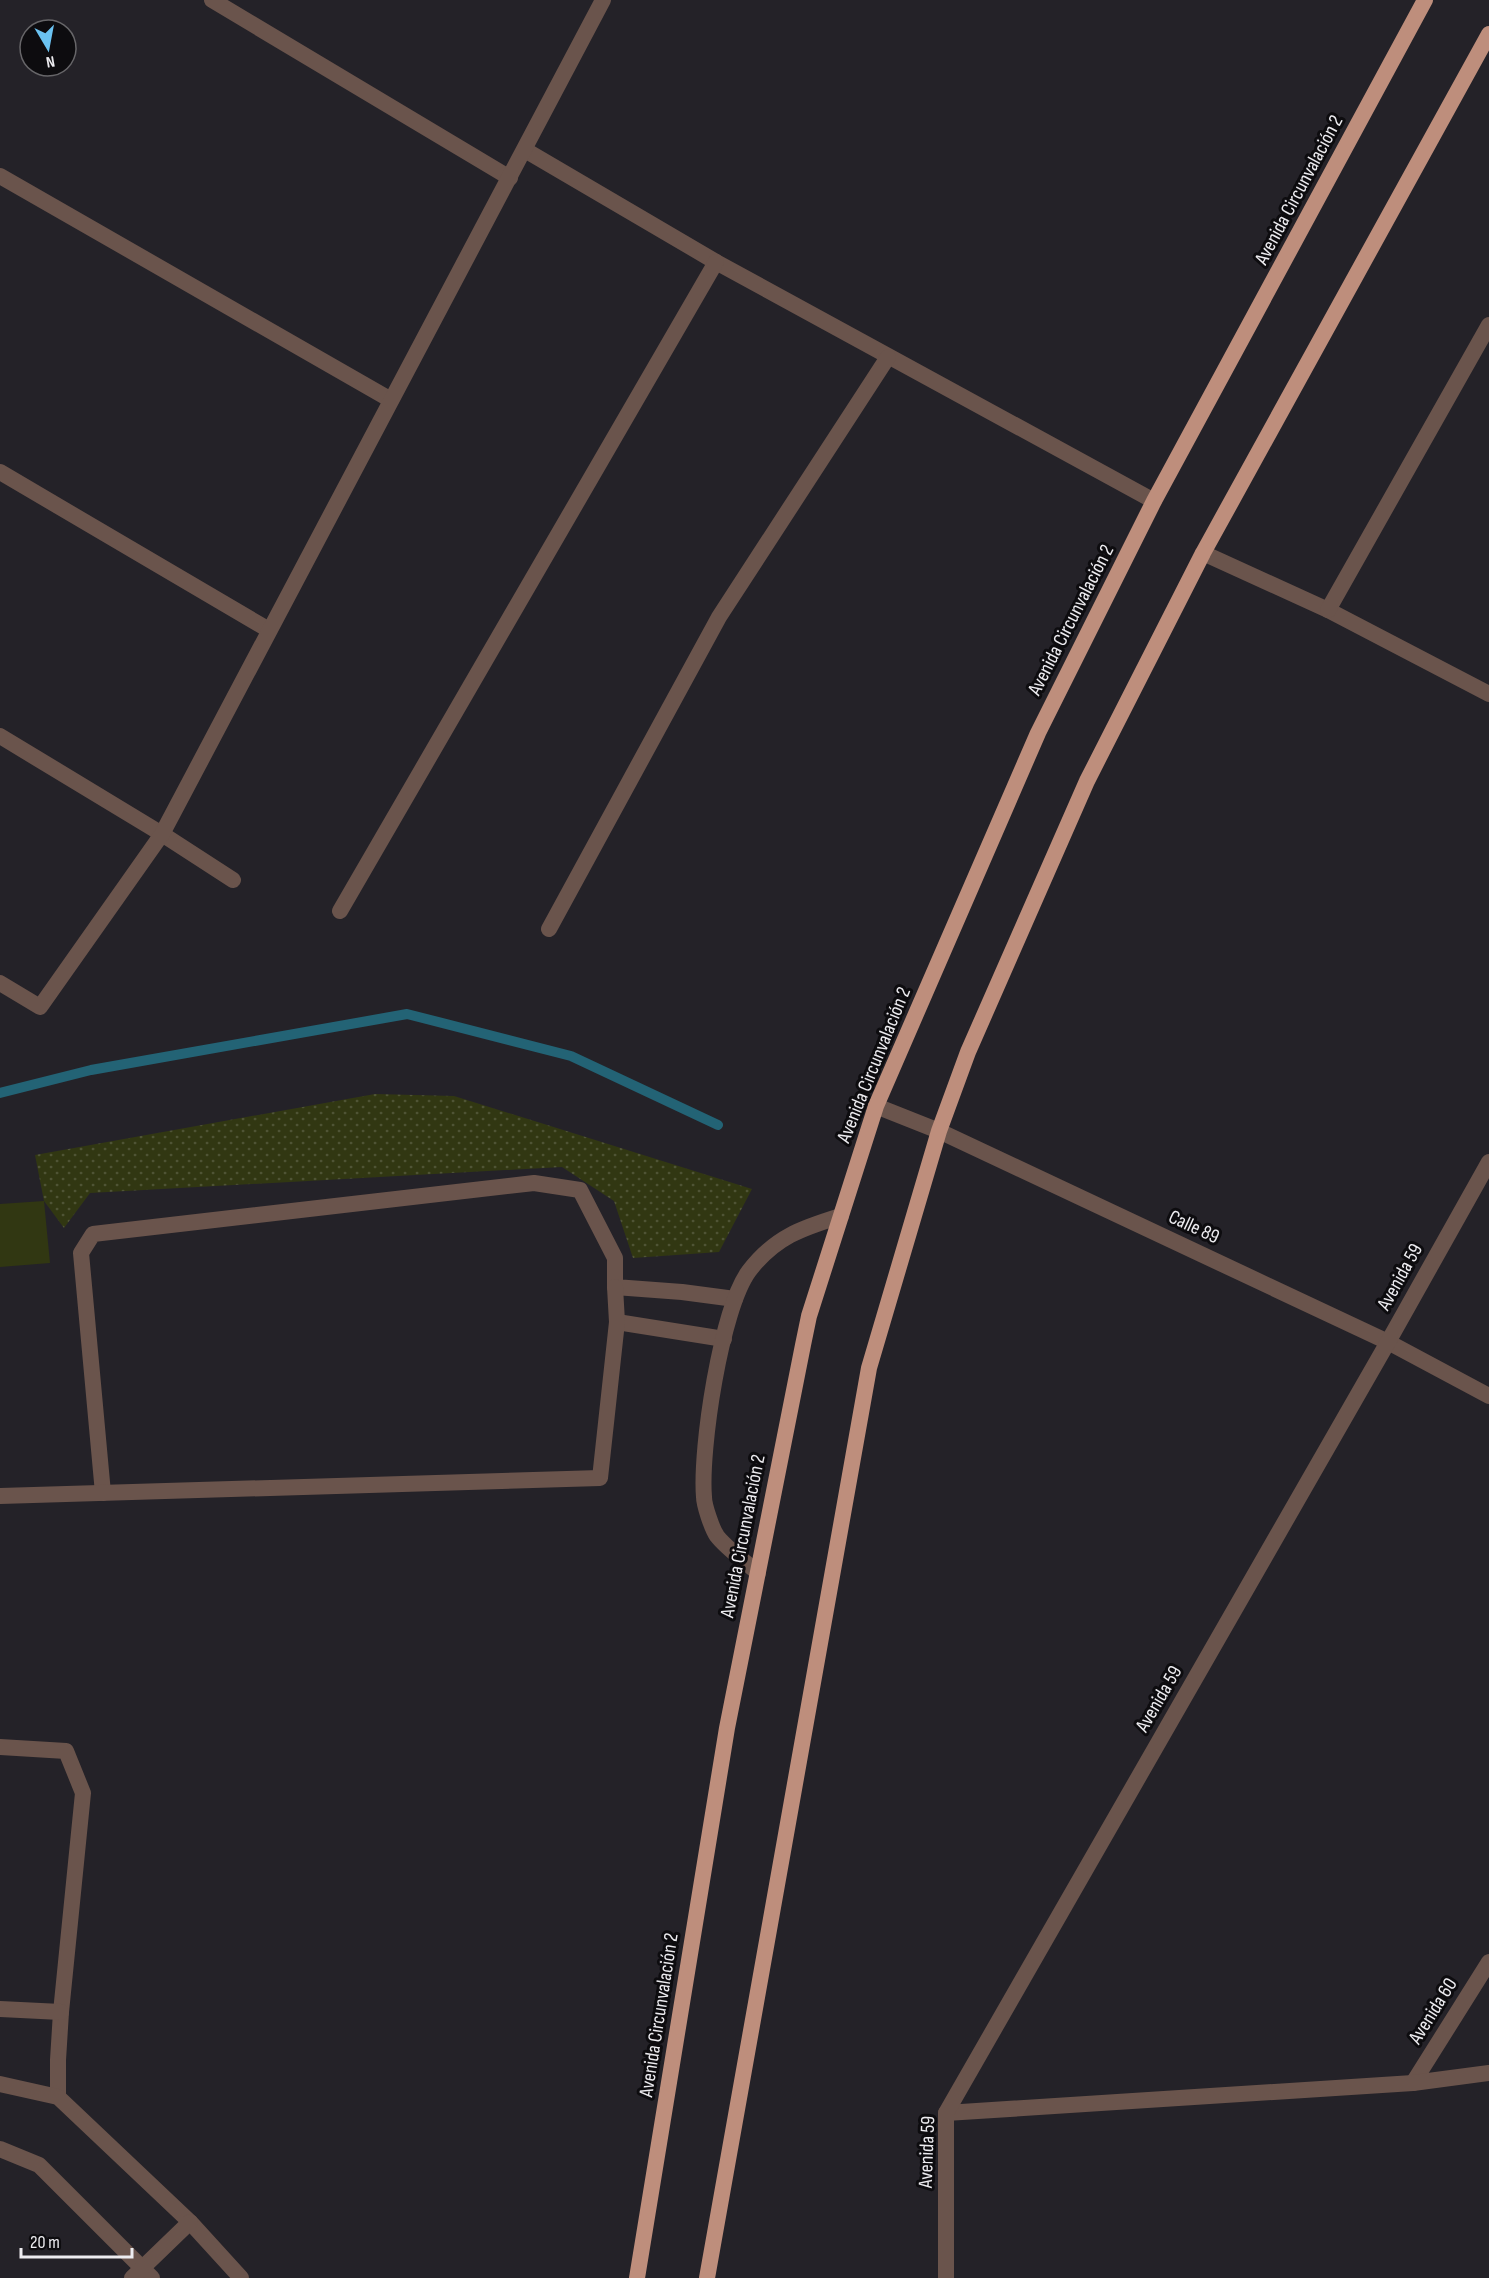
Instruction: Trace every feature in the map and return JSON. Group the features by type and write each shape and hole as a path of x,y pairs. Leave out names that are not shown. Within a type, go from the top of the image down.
{"highway":[{"name":"Avenida Circunvalación 2","path":"637,2278 727,1728 809,1316 876,1106 1038,733 1154,501 1425,0"},
{"path":"707,2278 869,1368 939,1131 968,1052 1087,781 1203,553 1489,34"}],"street":[{"path":"212,0 510,178"},
{"path":"0,983 40,1007 162,834 603,0"},
{"path":"525,150 716,262 1154,501"},
{"path":"0,176 391,400"},
{"path":"340,911 716,262"},
{"path":"1328,610 1489,325"},
{"path":"549,929 719,617 888,357"},
{"path":"0,472 269,630"},
{"path":"1203,553 1328,610 1489,694"},
{"path":"0,736 162,834 233,880"},
{"name":"Calle 89","path":"876,1106 939,1131 1388,1342 1489,1396"},
{"name":"Avenida 59","path":"946,2278 946,2113 1489,1162"},
{"path":"0,1496 103,1493 600,1478 616,1322 615,1258 580,1190 534,1184 93,1234 81,1253 103,1493"},
{"path":"758,1573 717,1536 704,1500 703,1466 724,1339 735,1299 747,1273 763,1254 780,1239 801,1229 841,1216"},
{"path":"615,1287 735,1299"},
{"path":"616,1322 724,1339"},
{"path":"0,1747 66,1751 83,1793 61,2012 58,2097"},
{"name":"Avenida 60","path":"1413,2083 1489,1962"},
{"path":"0,2008 61,2012"},
{"path":"946,2113 1413,2083 1489,2073"},
{"path":"0,2084 58,2097 190,2222 241,2278"},
{"path":"0,2149 39,2165 142,2275 190,2222"}],"green space":[{"path":"375,1094 454,1096 752,1189 719,1252 633,1258 614,1201 562,1167 90,1193 64,1228 44,1201 35,1155"},
{"path":"44,1201 50,1263 0,1267 0,1204"}],"waterway":[{"path":"0,1093 91,1070 407,1014 571,1056 718,1125"}]}
